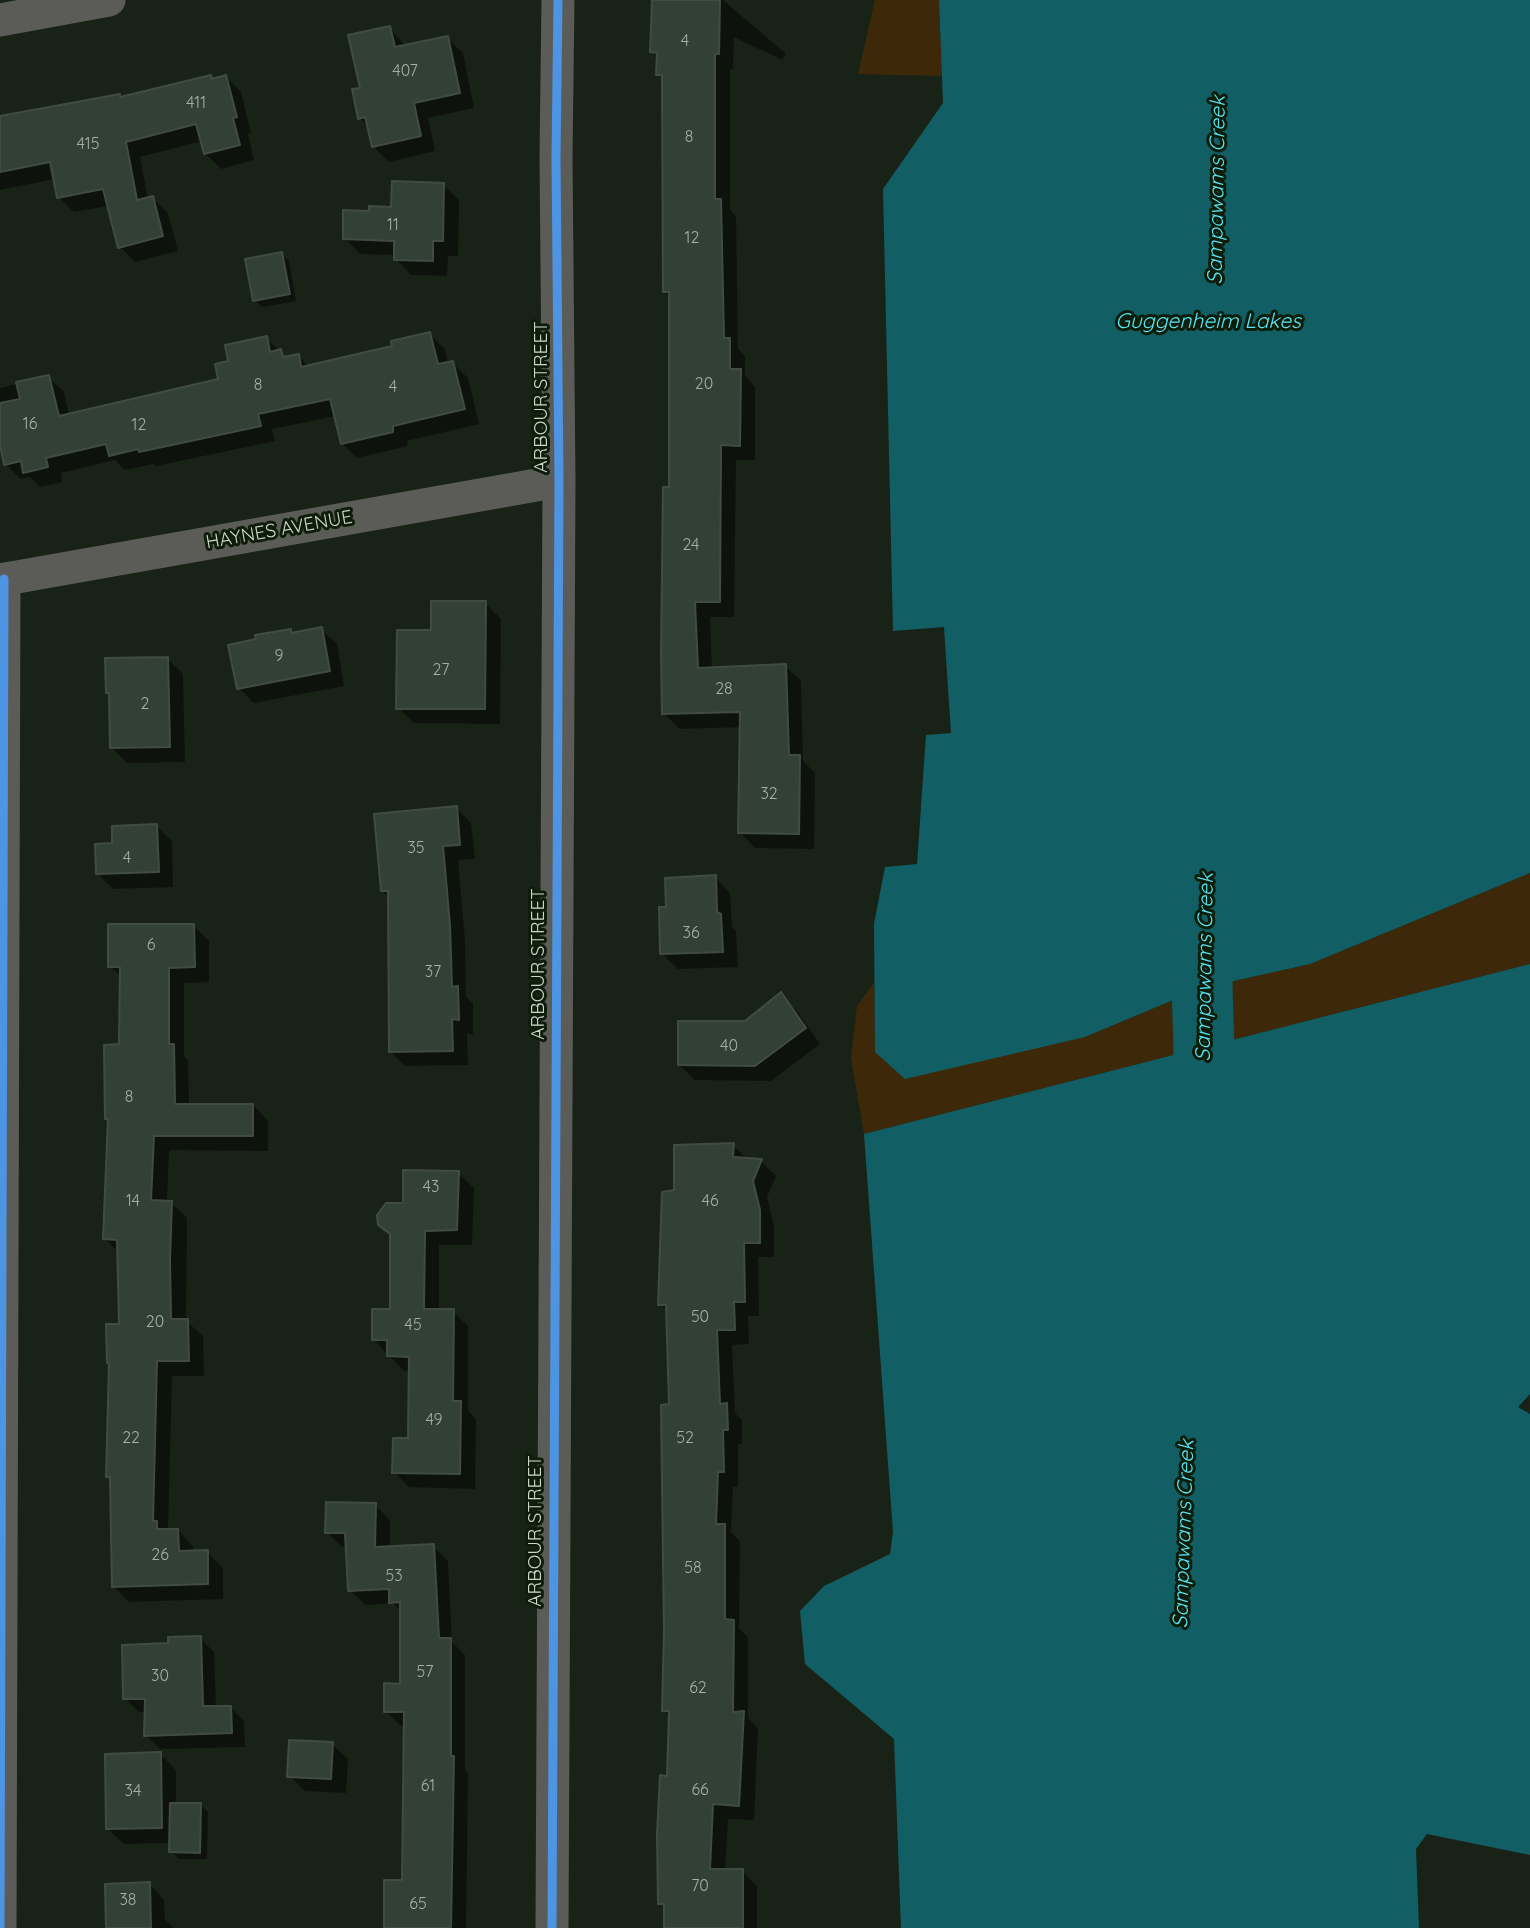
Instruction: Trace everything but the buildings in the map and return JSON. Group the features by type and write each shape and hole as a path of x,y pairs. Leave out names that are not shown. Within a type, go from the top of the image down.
{"street":[{"path":"0,20 109,0"},
{"name":"ARBOUR STREET","path":"552,1928 559,481 556,157 558,0"},
{"name":"HAYNES AVENUE","path":"2,580 559,481"},
{"path":"0,1928 2,580"}],"shaded area":[{"path":"875,0 939,0 942,76 858,74"},
{"path":"1530,873 1530,964 864,1134 851,1058 857,1006 874,983 875,1052 1085,1037 1202,988 1310,964"}],"water":[{"name":"Guggenheim Lakes","path":"939,0 1530,0 1530,873 1310,964 1202,988 1085,1037 905,1079 875,1052 874,924 885,867 917,864 926,735 951,733 944,627 893,631 883,189 943,103"},
{"path":"1530,964 1530,1394 1518,1407 1530,1414 1530,1855 1427,1834 1416,1849 1419,1928 901,1928 894,1739 805,1664 800,1611 824,1586 890,1554 893,1532 864,1134"}],"waterway":[{"name":"Sampawams Creek","path":"1201,1131 1204,1047 1203,904"}],"cycle path":[{"path":"552,1928 559,481 556,157 558,0"},
{"path":"0,1928 4,579"}]}
